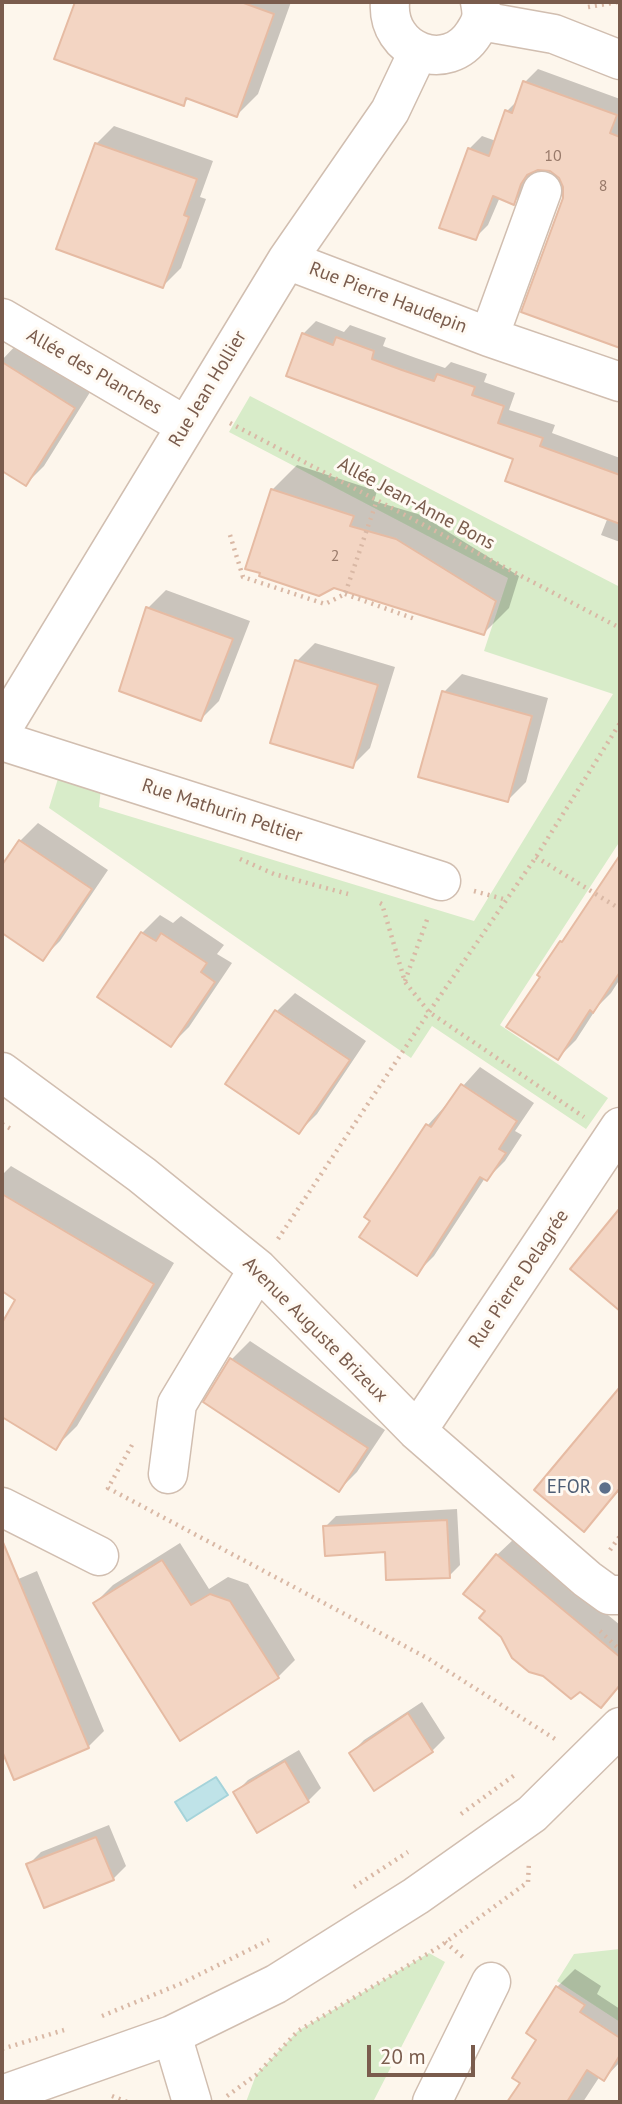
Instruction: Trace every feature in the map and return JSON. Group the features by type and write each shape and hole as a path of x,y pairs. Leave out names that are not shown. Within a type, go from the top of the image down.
{"street":[{"path":"390,2 389,16 399,38 418,52 444,55 467,43 481,11 554,34 620,60"},
{"name":"Rue Jean Hollier","path":"2,729 287,260 390,111 418,52"},
{"name":"Rue Pierre Haudepin","path":"489,337 542,191"},
{"name":"Rue Pierre Haudepin","path":"287,260 489,337 620,382"},
{"name":"Allée des Planches","path":"2,318 192,416"},
{"name":"Rue Mathurin Peltier","path":"2,741 441,881"},
{"name":"Avenue Auguste Brizeux","path":"2,1072 142,1175 258,1269 416,1431 587,1579 609,1595 620,1595"},
{"name":"Rue Pierre Delagrée","path":"416,1431 617,1132"},
{"path":"168,1474 177,1404 258,1269"},
{"path":"2,1507 99,1556"},
{"path":"2,2095 172,2035 276,1984 416,1896 532,1814 620,1727"},
{"path":"432,2102 491,1982"},
{"path":"172,2035 192,2102"}],"path":[{"name":"Allée Jean-Anne Bons","path":"192,416 377,500 620,628"},
{"path":"230,535 243,577 325,604 345,594 377,500"},
{"path":"345,594 415,619"},
{"path":"258,1269 536,857 620,723"},
{"path":"536,857 620,909"},
{"path":"382,904 405,982 429,1012 617,1132"},
{"path":"135,1441 108,1488 429,1659 587,1761"},
{"path":"460,1815 526,1766"},
{"path":"218,2102 256,2076 298,2031 439,1947 528,1882 532,1814"},
{"path":"349,1889 417,1846"},
{"path":"90,2022 180,1984 280,1934"},
{"path":"2,2049 65,2029"}],"green space":[{"path":"250,396 620,587 620,841 500,1025 608,1098 586,1129 432,1026 411,1058 49,808 60,772 101,788 99,807 474,921 613,694 484,651 508,578 229,432"},
{"path":"620,1949 620,2022 557,1981 574,1954"},
{"path":"429,1953 445,1962 373,2102 246,2102 256,2075 298,2031"}],"water":[{"path":"216,1777 228,1795 187,1821 175,1802"}],"building":[{"path":"75,2 241,2 274,14 237,117 186,98 184,106 54,59"},
{"path":"523,81 617,115 610,133 620,137 620,348 521,312 563,198 563,187 559,178 550,171 538,170 527,175 514,205 493,196 476,240 439,228 468,148 489,156 505,110 512,113"},
{"path":"95,143 197,179 184,215 189,217 163,288 56,249"},
{"path":"302,333 333,345 336,337 374,351 372,359 434,381 437,374 475,387 472,395 504,406 498,423 543,438 540,446 620,475 620,524 505,481 513,459 286,376"},
{"path":"2,362 75,408 26,486 2,471"},
{"path":"271,489 354,516 350,526 396,539 496,601 484,635 334,588 319,596 245,569"},
{"path":"146,607 233,639 201,721 119,691"},
{"path":"295,660 378,685 353,768 270,743"},
{"path":"442,691 532,716 508,802 418,777"},
{"path":"19,840 92,889 43,961 2,933 2,865"},
{"path":"620,855 620,972 593,1013 590,1010 558,1060 506,1027 540,977 537,975"},
{"path":"141,932 156,941 161,933 207,963 201,972 215,982 171,1047 97,997"},
{"path":"275,1010 350,1060 299,1134 225,1084"},
{"path":"461,1084 517,1121 499,1149 506,1153 487,1181 480,1177 417,1276 359,1237 370,1221 364,1217 426,1124 431,1127"},
{"path":"2,1194 154,1284 56,1450 2,1417 2,1323 15,1300 2,1291"},
{"path":"620,1208 620,1311 570,1269"},
{"path":"230,1358 368,1448 339,1492 203,1402"},
{"path":"620,1387 620,1488 584,1532 534,1490"},
{"path":"447,1520 450,1578 386,1580 385,1552 325,1556 323,1526"},
{"path":"2,1540 89,1748 14,1780 2,1751"},
{"path":"496,1554 620,1657 620,1685 601,1708 580,1692 571,1699 543,1676 529,1672 512,1658 501,1637 479,1618 485,1611 463,1594"},
{"path":"162,1560 191,1605 210,1594 230,1601 279,1678 180,1741 93,1603"},
{"path":"408,1713 433,1752 374,1791 349,1753"},
{"path":"285,1761 309,1802 257,1833 233,1792"},
{"path":"96,1837 114,1880 44,1908 26,1864"},
{"path":"556,1986 585,2005 580,2012 620,2038 620,2055 604,2081 587,2070 567,2102 507,2102 520,2083 512,2078 536,2040 526,2033"}],"place":[{"name":"EFOR","path":"605,1488"}]}
